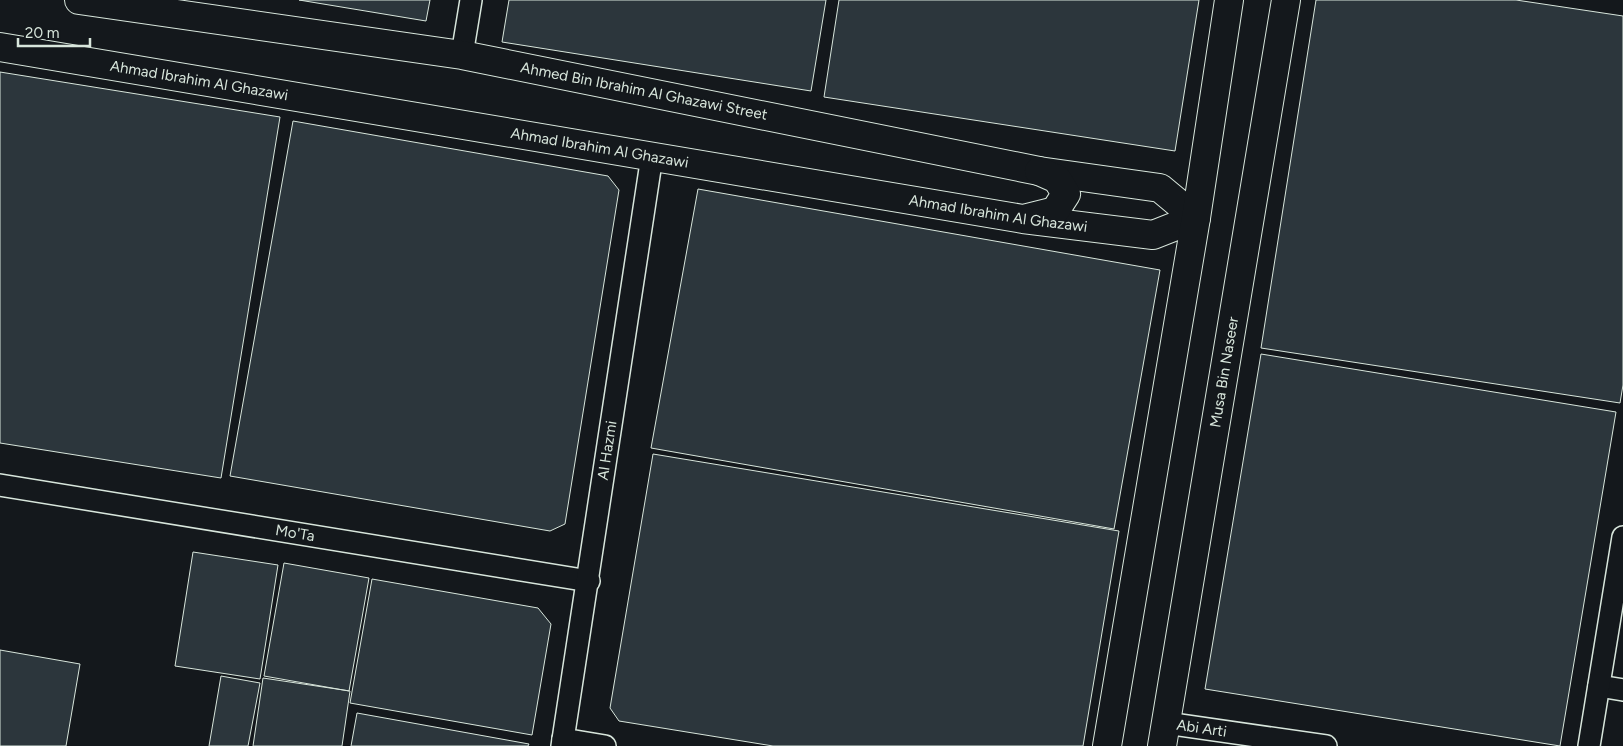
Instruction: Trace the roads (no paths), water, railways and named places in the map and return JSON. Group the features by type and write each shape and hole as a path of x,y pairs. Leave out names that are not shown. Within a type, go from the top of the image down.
{"street":[{"name":"Ahmed Bin Ibrahim Al Ghazawi Street","path":"79,0 462,55 1039,171 1160,188 1196,218"},
{"path":"462,55 471,0"},
{"path":"1107,746 1196,218 1229,0"},
{"name":"Musa Bin Naseer","path":"1164,735 1286,0"},
{"name":"Ahmad Ibrahim Al Ghazawi","path":"0,47 1023,219 1153,235 1196,218"},
{"name":"Al Hazmi","path":"563,742 589,581 652,156"},
{"path":"1023,219 1056,211 1066,194 1057,179 1039,171"},
{"name":"Mo'Ta","path":"0,485 589,581"},
{"path":"1589,746 1623,537"},
{"path":"1599,686 1623,690"},
{"name":"Abi Arti","path":"1164,735 1326,746"},
{"path":"563,742 605,746"}]}
